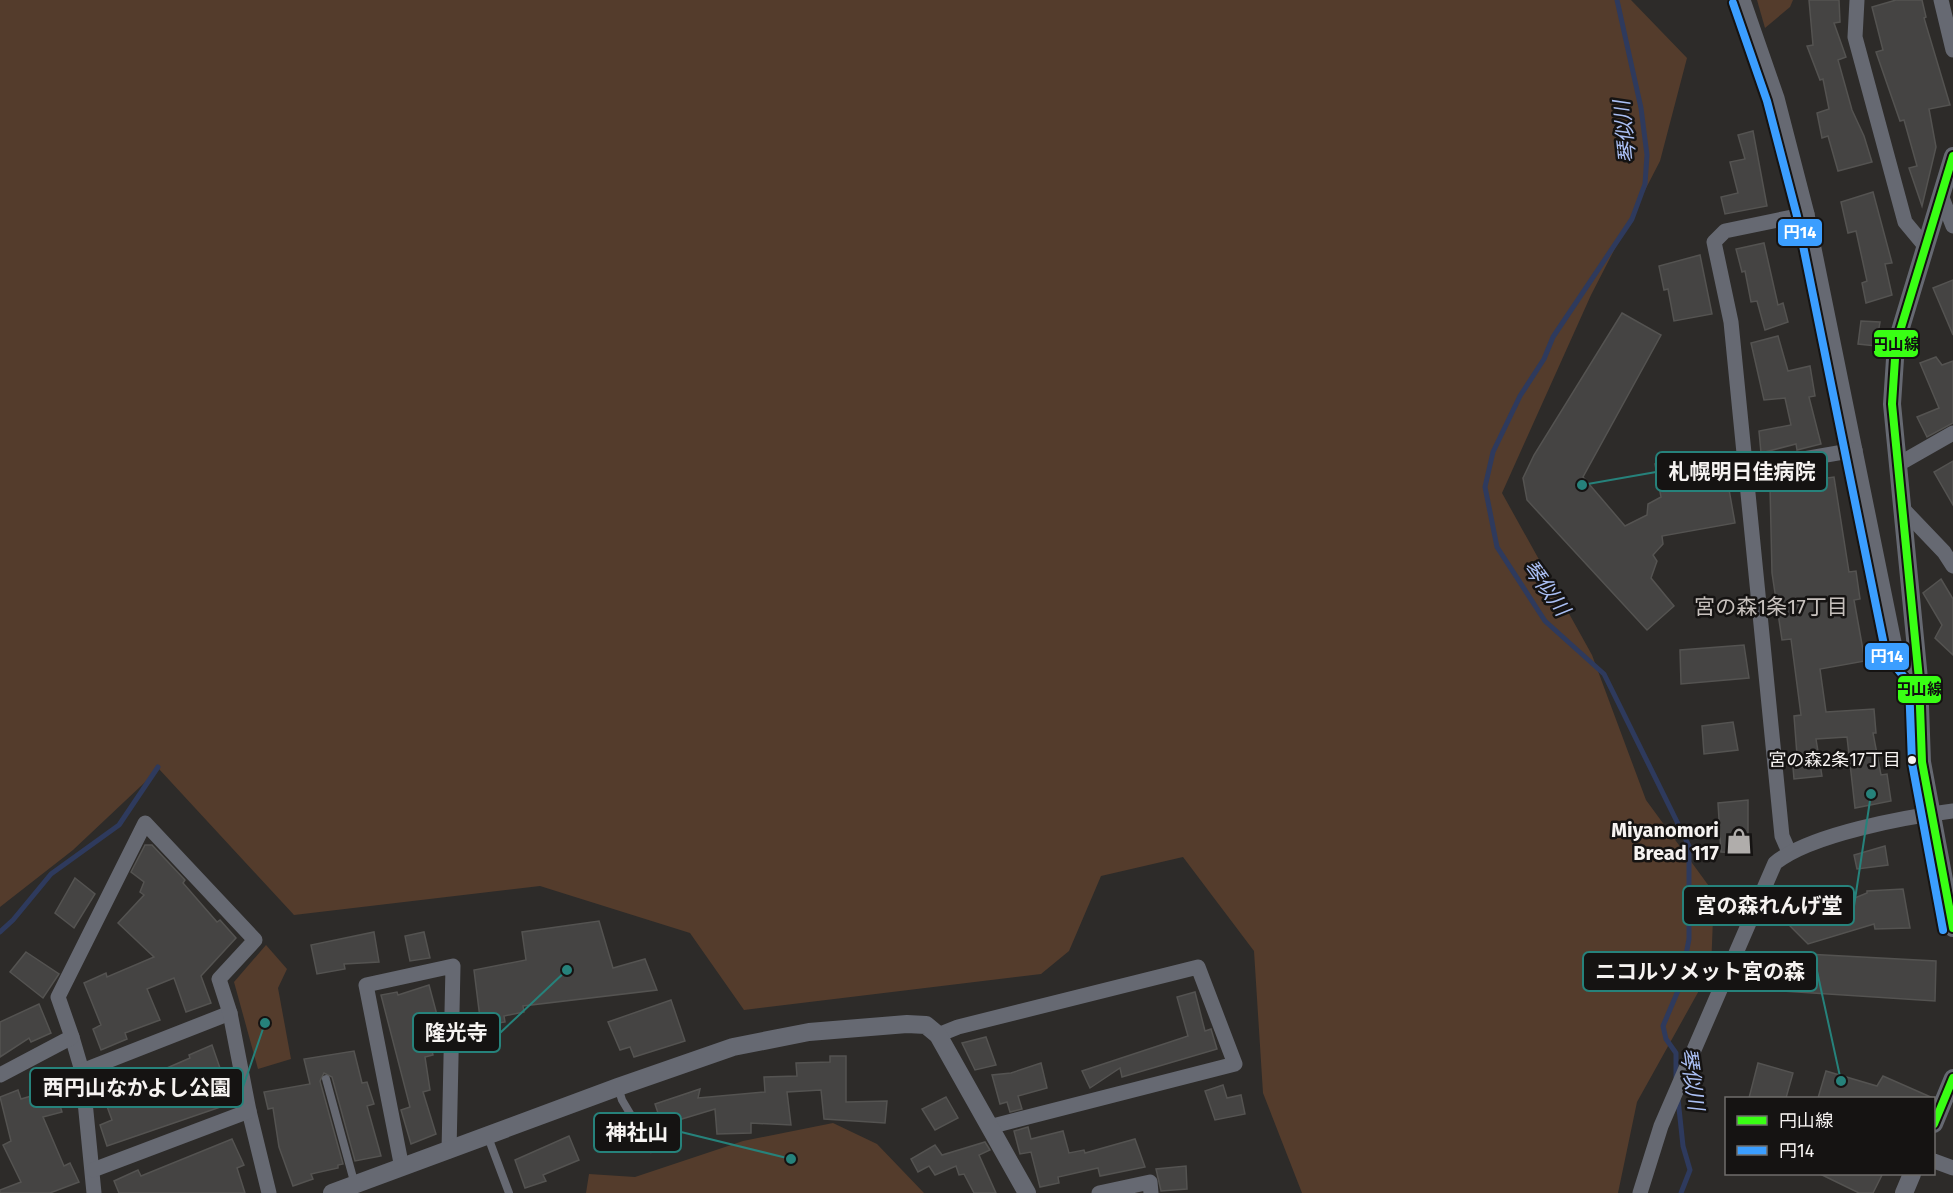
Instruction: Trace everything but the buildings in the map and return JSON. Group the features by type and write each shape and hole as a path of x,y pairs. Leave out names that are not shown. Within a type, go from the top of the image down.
{"street":[{"path":"1743,0 1778,98 1807,214 1896,652 1918,679"},
{"path":"1857,0 1856,37 1905,222 1925,246"},
{"path":"1941,0 1953,50"},
{"path":"1953,156 1896,344 1892,404 1918,679 1922,762 1953,928"},
{"path":"1941,195 1952,222"},
{"path":"1789,852 1782,837 1731,322 1714,242 1725,231 1807,214"},
{"path":"1898,465 1953,434"},
{"path":"1744,469 1855,450"},
{"path":"1902,508 1944,552 1953,566"},
{"path":"1640,1193 1661,1126 1775,863 1789,852 1836,837 1931,814 1953,811"},
{"path":"94,1193 82,1071 58,997 146,823 255,940 219,979 230,1013 249,1111 269,1193"},
{"path":"402,1168 366,986 453,966 449,1150"},
{"path":"938,1035 958,1027 1198,967 1235,1065 989,1127"},
{"path":"82,1071 230,1013"},
{"path":"332,1193 365,1186 402,1168 449,1150 733,1047 809,1032 907,1024 926,1025 938,1035 1027,1193"},
{"path":"0,1075 72,1037"},
{"path":"1935,1122 1953,1078"},
{"path":"93,1170 249,1111"},
{"path":"1935,1161 1953,1168"},
{"path":"1904,1193 1911,1175"},
{"path":"1099,1193 1150,1182 1151,1193"}],"lane":[{"path":"326,1079 365,1186"},
{"path":"618,1087 622,1100 651,1149"},
{"path":"488,1137 509,1193"}],"shaded area":[{"path":"0,0 1631,0 1687,58 1660,161 1591,295 1502,493 1592,655 1646,800 1714,893 1711,969 1637,1102 1618,1193 1302,1193 1263,1093 1254,951 1183,857 1101,876 1069,951 1041,974 744,1010 690,933 540,886 294,915 159,769 73,850 0,907"},
{"path":"1757,0 1793,0 1790,7 1765,28"},
{"path":"266,945 287,969 278,988 291,1059 258,1069 234,982"},
{"path":"833,1123 877,1144 924,1193 586,1193 589,1174 635,1177 743,1141"}],"waterway":[{"name":"琴似川","path":"1617,0 1641,108 1647,155 1645,184 1632,219 1553,337 1544,359 1520,396 1493,452 1485,487 1497,547 1545,621 1604,674 1689,846 1689,939 1680,986 1663,1026 1666,1039 1676,1053 1676,1077"},
{"path":"0,932 13,920 51,874 119,825 158,767"},
{"name":"琴似川","path":"1678,1099 1683,1146 1690,1170 1681,1193"}],"transit line":[{"name":"円14","path":"1733,3 1767,101 1797,216 1886,655 1909,683 1912,763 1943,930"},
{"name":"円山線","path":"1953,156 1896,344 1892,404 1919,679 1922,762 1953,928"},
{"name":"円山線","path":"1935,1122 1953,1078"}],"place":[{"name":"札幌明日佳病院","path":"1582,485"},
{"name":"宮の森2条17丁目","path":"1912,760"},
{"name":"宮の森れんげ堂","path":"1871,794"},
{"name":"Miyanomori Bread 117","path":"1739,841"},
{"name":"隆光寺","path":"567,970"},
{"name":"西円山なかよし公園","path":"265,1023"},
{"name":"ニコルソメット宮の森","path":"1841,1081"},
{"name":"神社山","path":"791,1159"}],"district":[{"name":"宮の森1条17丁目","path":"1771,607"}]}
